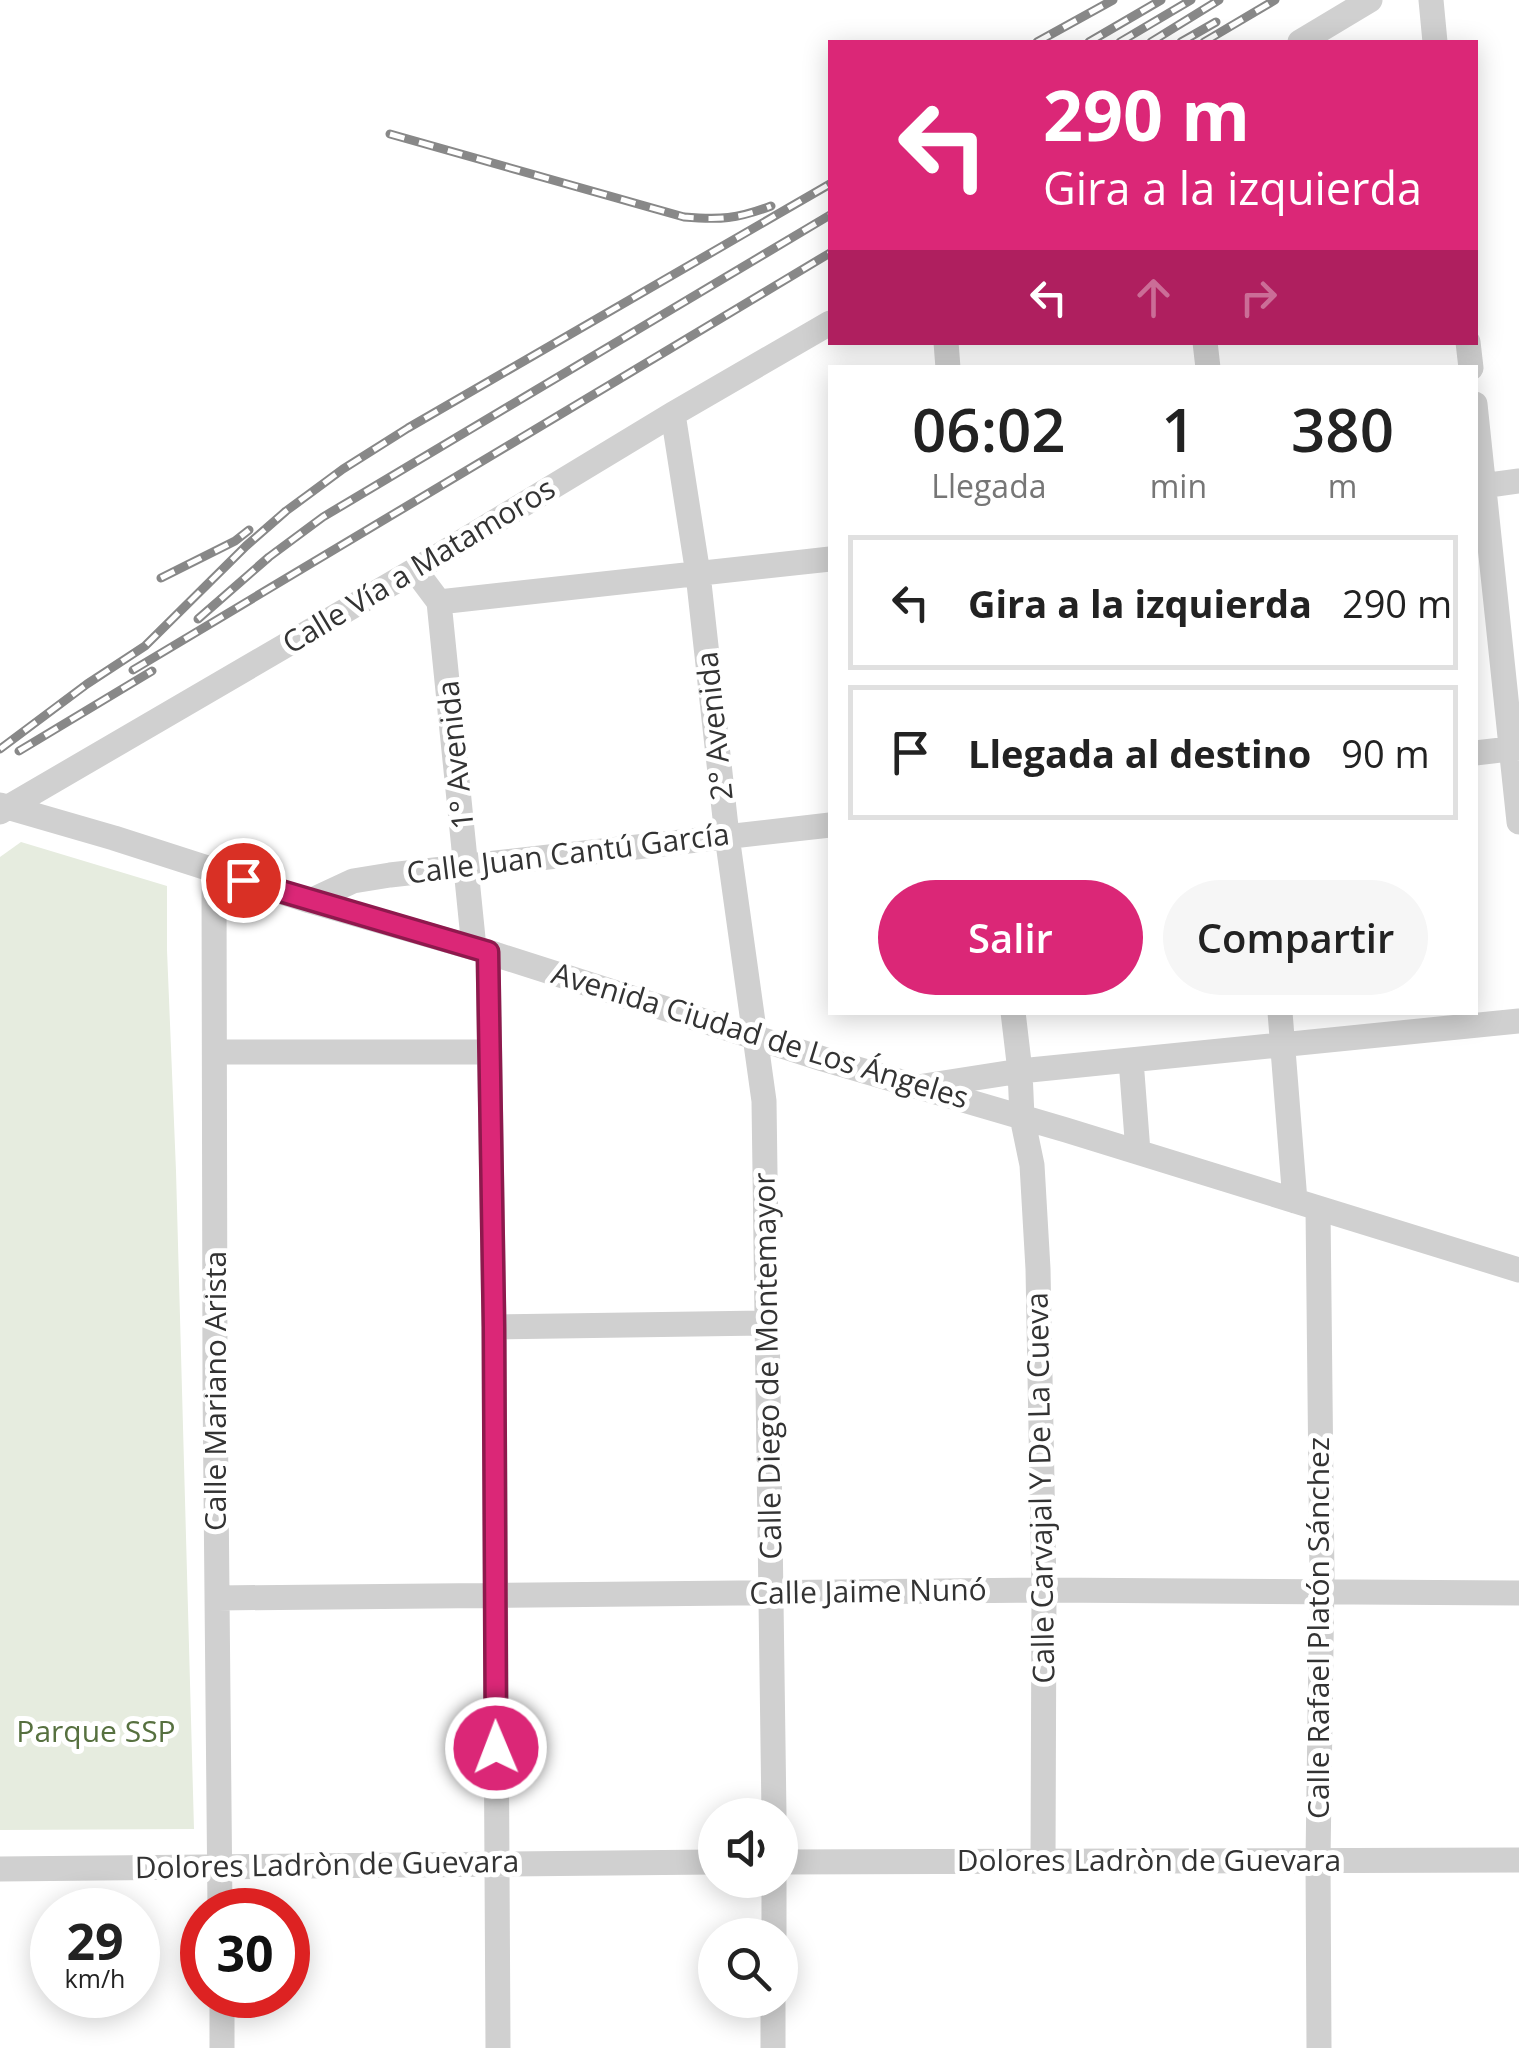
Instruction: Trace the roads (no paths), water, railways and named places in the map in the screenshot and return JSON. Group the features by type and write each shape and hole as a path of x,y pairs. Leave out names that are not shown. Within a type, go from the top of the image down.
{"street":[{"path":"1303,40 1370,0"},
{"path":"1430,0 1435,40"},
{"name":"Calle Vía a Matamoros","path":"3,808 828,325"},
{"name":"2° Avenida","path":"673,414 698,574 755,1037"},
{"path":"1478,453 1515,748 1519,822"},
{"path":"1480,486 1519,482"},
{"path":"414,570 439,602 828,559"},
{"name":"1° Avenida","path":"439,602 490,1052 498,2048"},
{"path":"1478,753 1515,748"},
{"name":"Avenida Ciudad de Los Ángeles","path":"3,808 114,838 214,872 481,950 1519,1270"},
{"name":"Calle Juan Cantú García","path":"310,901 354,881 467,864 828,825"},
{"name":"Calle Mariano Arista","path":"214,872 220,1888"},
{"name":"Calle Carvajal Y De La Cueva","path":"1013,1015 1022,1117 1034,1184 1038,1288 1044,1861"},
{"name":"Calle Rafael Platón Sánchez","path":"1280,1015 1307,1204 1322,1591 1319,2048"},
{"path":"920,1086 1020,1071 1283,1045 1410,1022 1519,1022"},
{"name":"Calle Diego de Montemayor","path":"755,1037 764,1101 774,1798"},
{"path":"215,1052 490,1052"},
{"path":"1131,1060 1138,1152"},
{"path":"494,1327 766,1324"},
{"name":"Calle Jaime Nunó","path":"217,1598 1044,1590 1519,1594"},
{"name":"Dolores Ladròn de Guevara","path":"798,1862 1519,1860"},
{"name":"Dolores Ladròn de Guevara","path":"0,1869 698,1862"},
{"path":"222,2018 222,2048"},
{"path":"773,2048 774,2018"}],"railway":[{"path":"1041,40 1113,0"},
{"path":"1092,40 1161,0"},
{"path":"1123,40 1191,0"},
{"path":"1154,40 1219,0"},
{"path":"1207,40 1275,0"},
{"path":"1184,40 1216,22"},
{"path":"390,134 684,217 728,217 771,206"},
{"path":"0,749 145,646 246,546 343,469 828,185"},
{"path":"198,619 269,557 323,517 828,216"},
{"path":"133,670 828,254"},
{"path":"161,578 249,530"},
{"path":"19,751 152,671"}],"park label":[{"name":"Parque SSP","path":"96,1732"}]}
